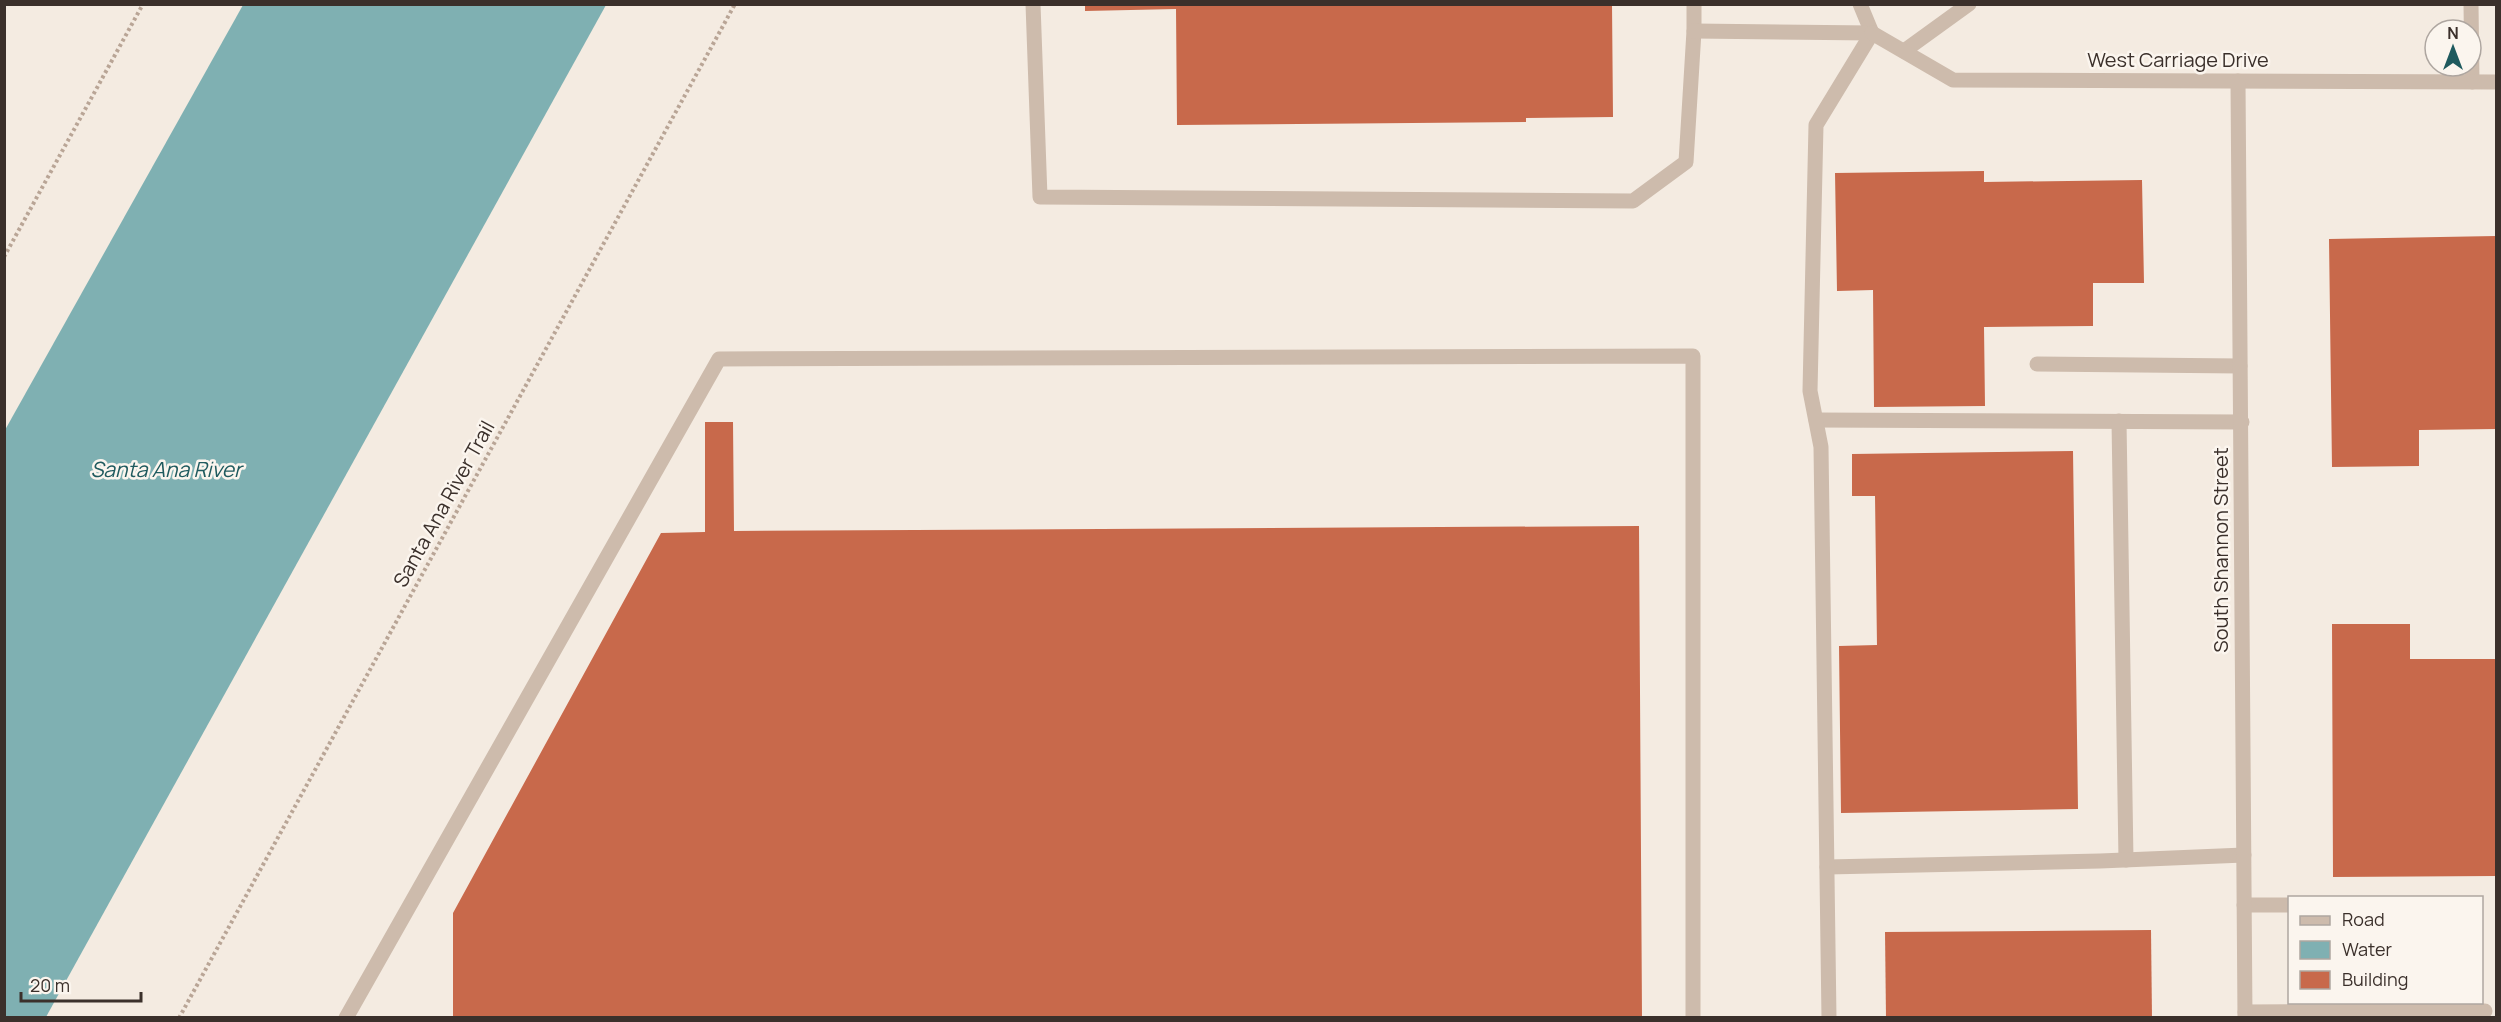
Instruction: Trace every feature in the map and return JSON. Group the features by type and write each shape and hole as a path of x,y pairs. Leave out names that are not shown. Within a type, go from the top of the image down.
{"street":[{"path":"1033,4 1040,197 1633,201 1686,162 1694,4"},
{"path":"1860,4 1872,33"},
{"path":"1904,51 1969,4"},
{"path":"2471,4 2472,82"},
{"path":"1694,31 1872,33"},
{"path":"1829,1017 1821,447 1810,391 1816,125 1872,33"},
{"name":"West Carriage Drive","path":"1872,33 1953,80 2496,82"},
{"name":"South Shannon Street","path":"2238,81 2245,1015"},
{"path":"346,1017 719,359 1693,356 1693,1017"},
{"path":"2037,364 2240,366"},
{"path":"1816,420 2241,422"},
{"path":"2119,421 2126,860"},
{"path":"1827,867 2244,855"},
{"path":"2244,905 2288,905"},
{"path":"2245,1015 2485,1011"}],"path":[{"path":"4,257 143,4"},
{"name":"Santa Ana River Trail","path":"179,1017 735,4"}],"water":[{"name":"Santa Ana River","path":"243,5 606,5 46,1017 5,1017 5,430"}],"building":[{"path":"1085,4 1612,4 1613,117 1526,118 1526,122 1177,125 1176,9 1085,11"},
{"path":"1984,171 1984,182 2142,180 2144,283 2093,283 2093,326 1984,327 1985,406 1874,407 1873,290 1837,291 1835,173"},
{"path":"2496,236 2496,429 2419,430 2419,466 2332,467 2329,239"},
{"path":"705,422 733,422 734,531 1639,526 1642,1018 453,1018 453,913 661,533 705,532"},
{"path":"2073,451 2078,809 1841,813 1839,646 1877,645 1875,496 1852,496 1852,454"},
{"path":"2332,624 2410,624 2410,659 2496,659 2496,876 2333,877"},
{"path":"2151,930 2152,1018 1886,1018 1885,932"}]}
